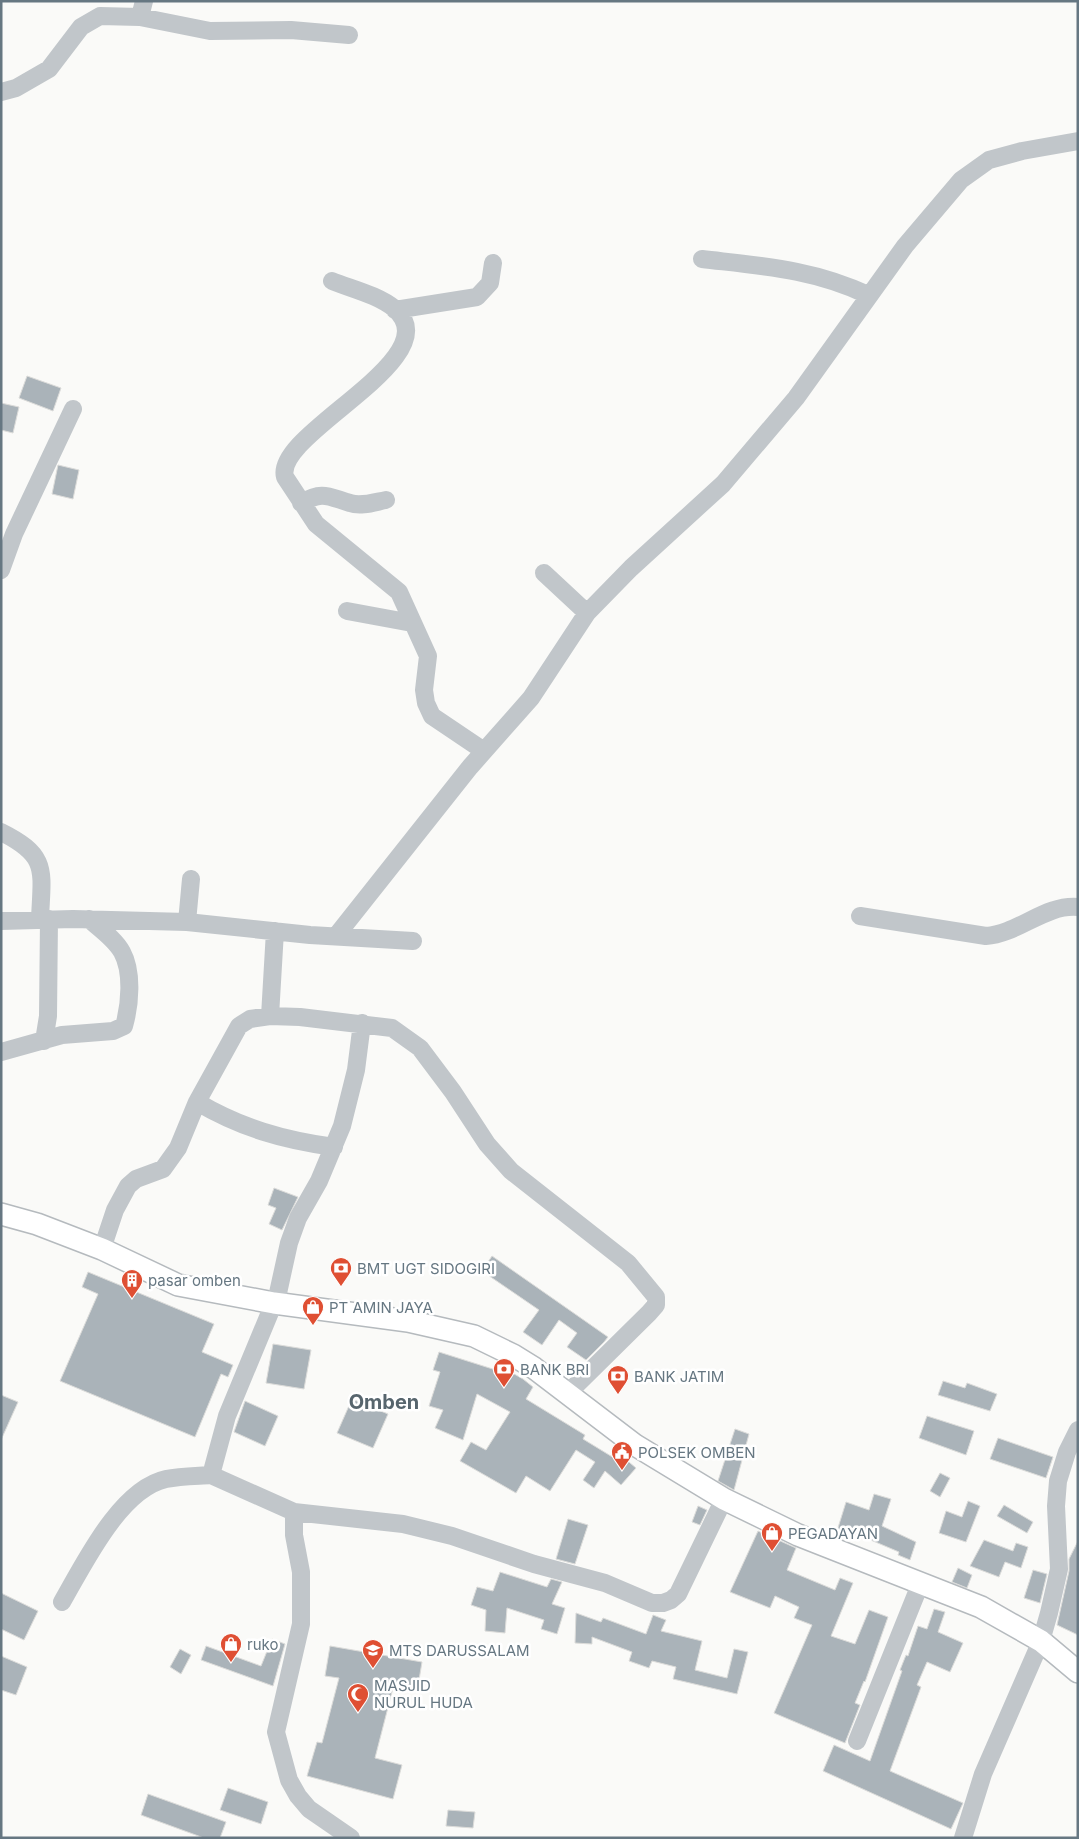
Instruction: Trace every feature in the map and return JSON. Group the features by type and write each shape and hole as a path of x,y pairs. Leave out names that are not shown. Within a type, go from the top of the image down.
{"main road":[{"path":"1,1214 37,1224 102,1249 178,1285 274,1303 408,1321 474,1336 512,1355 568,1393 635,1445 724,1499 798,1535 981,1607 1041,1641 1078,1672"}],"street":[{"path":"1,92 16,88 49,69 82,27 100,16 142,9 210,31 292,30 349,35"},
{"path":"336,936 484,752 532,698 587,612 631,568 723,484 819,368 868,295 948,194 976,168 990,160 1022,151 1078,141"},
{"path":"702,259 797,271 840,282 868,295"},
{"path":"395,310 477,297 490,283 493,263"},
{"path":"332,281 383,302 395,310 406,324 406,333 403,342 390,362 357,396 300,445 284,463 284,477 316,524 328,536 343,545 399,592 428,656 424,690 426,703 432,716 484,752"},
{"path":"1,570 14,534 73,409"},
{"path":"301,502 322,494 350,503 386,500"},
{"path":"544,573 587,612"},
{"path":"347,611 412,623"},
{"path":"1,832 21,842 36,856 45,919 48,1016 44,1041"},
{"path":"187,922 190,879"},
{"path":"860,916 996,936 1040,916 1071,906 1078,907"},
{"path":"1,921 89,919 187,922 413,941"},
{"path":"1,1052 74,1033 113,1031 124,1026 129,993 126,962 116,944 89,919"},
{"path":"270,1016 275,930"},
{"path":"102,1249 115,1210 128,1186 136,1179 163,1169 178,1148 197,1102 239,1026 250,1019 270,1016 392,1028 420,1048 453,1092 487,1144 511,1171 617,1253 636,1272 656,1297 656,1305 649,1313 568,1393"},
{"path":"211,1475 227,1416 274,1303 289,1243 298,1218 334,1146 350,1102 362,1024"},
{"path":"197,1102 226,1119 249,1128 307,1143 334,1146"},
{"path":"963,1838 983,1774 1041,1641 1059,1569 1056,1506 1058,1481 1067,1452 1078,1430"},
{"path":"62,1602 117,1513 143,1490 166,1479 211,1475 294,1512 403,1524 428,1530 553,1570 605,1583 652,1603 663,1603 671,1600 678,1594 724,1499"},
{"path":"294,1512 294,1535 301,1572 301,1616 296,1653 276,1732 289,1780 298,1796 309,1809 351,1838"},
{"path":"857,1741 921,1582"}],"building":[{"path":"27,376 61,388 53,411 19,398"},
{"path":"1,403 19,407 13,433 1,430"},
{"path":"58,465 79,470 73,499 52,494"},
{"path":"274,1188 298,1197 282,1230 269,1224 276,1208 268,1205"},
{"path":"492,1256 608,1337 586,1360 567,1347 577,1333 559,1320 542,1345 523,1332 539,1310 482,1271"},
{"path":"88,1272 214,1324 202,1352 233,1365 228,1377 221,1374 195,1437 60,1381 98,1294 82,1287"},
{"path":"273,1344 311,1350 304,1389 266,1383"},
{"path":"439,1352 499,1371 502,1367 523,1379 533,1387 526,1399 585,1435 583,1439 619,1461 623,1457 636,1468 621,1485 605,1471 594,1488 583,1480 595,1462 576,1450 550,1491 526,1476 516,1493 460,1461 471,1442 486,1450 510,1412 477,1394 463,1440 435,1428 443,1410 429,1406 440,1372 433,1370"},
{"path":"943,1381 965,1388 967,1383 997,1394 990,1411 938,1395"},
{"path":"1,1395 18,1402 1,1440"},
{"path":"352,1399 388,1414 373,1448 337,1433"},
{"path":"245,1401 278,1416 265,1446 234,1432"},
{"path":"927,1416 974,1431 966,1455 919,1438"},
{"path":"735,1429 749,1434 734,1490 718,1481"},
{"path":"998,1438 1053,1457 1046,1478 990,1459"},
{"path":"940,1473 950,1478 940,1497 930,1491"},
{"path":"874,1494 891,1499 882,1526 916,1542 910,1560 898,1555 899,1552 866,1538 837,1531 846,1502 869,1510"},
{"path":"968,1501 980,1506 966,1542 939,1533 946,1511 962,1517"},
{"path":"1004,1505 1033,1522 1027,1533 997,1516"},
{"path":"698,1506 707,1510 700,1525 692,1522"},
{"path":"568,1519 588,1525 575,1564 556,1559"},
{"path":"758,1531 796,1548 787,1570 835,1590 840,1578 853,1583 831,1636 855,1644 869,1610 888,1617 865,1682 855,1703 860,1705 845,1743 774,1713 812,1625 794,1618 799,1607 775,1596 770,1608 730,1592"},
{"path":"984,1540 1013,1551 1016,1543 1028,1547 1021,1568 1005,1562 999,1577 970,1566"},
{"path":"1078,1541 1078,1635 1057,1625 1069,1571 1069,1559"},
{"path":"958,1568 972,1575 967,1588 952,1582"},
{"path":"1033,1570 1047,1574 1040,1603 1024,1598"},
{"path":"500,1572 547,1587 551,1579 562,1582 552,1604 565,1608 557,1634 541,1629 544,1620 507,1608 505,1633 485,1631 486,1610 471,1605 477,1587 493,1591"},
{"path":"1,1593 38,1611 24,1640 1,1629"},
{"path":"934,1609 945,1612 938,1632 963,1643 950,1672 927,1662 917,1685 921,1687 890,1771 963,1803 951,1829 823,1771 834,1745 870,1761 902,1671 900,1670 906,1655 908,1656 918,1626 927,1629"},
{"path":"576,1613 601,1622 603,1618 646,1634 653,1615 666,1620 661,1631 702,1641 695,1670 727,1678 734,1649 748,1652 737,1694 673,1679 676,1667 652,1661 649,1668 629,1661 632,1652 592,1637 592,1644 575,1643"},
{"name":"ruko","path":"272,1639 285,1644 273,1686 201,1660 206,1646 261,1666"},
{"path":"330,1646 422,1662 417,1692 393,1688 375,1758 402,1765 393,1799 307,1776 317,1742 322,1743 339,1678 325,1676"},
{"path":"180,1649 191,1655 181,1674 170,1667"},
{"path":"1,1656 27,1667 16,1695 1,1690"},
{"path":"228,1788 268,1802 261,1824 220,1810"},
{"path":"148,1794 226,1822 220,1838 204,1838 141,1815"},
{"path":"448,1810 475,1812 473,1828 446,1826"}],"place":[{"name":"BMT UGT SIDOGIRI","path":"341,1287"},
{"name":"pasar omben","path":"132,1299"},
{"name":"PT AMIN JAYA","path":"313,1326"},
{"name":"BANK BRI","path":"504,1388"},
{"name":"BANK JATIM","path":"618,1395"},
{"name":"POLSEK OMBEN","path":"622,1471"},
{"name":"PEGADAYAN","path":"772,1552"},
{"name":"ruko","path":"231,1663"},
{"name":"MTS DARUSSALAM","path":"373,1669"},
{"name":"MASJID NURUL HUDA","path":"358,1713"}],"district":[{"name":"Omben","path":"384,1402"}]}
